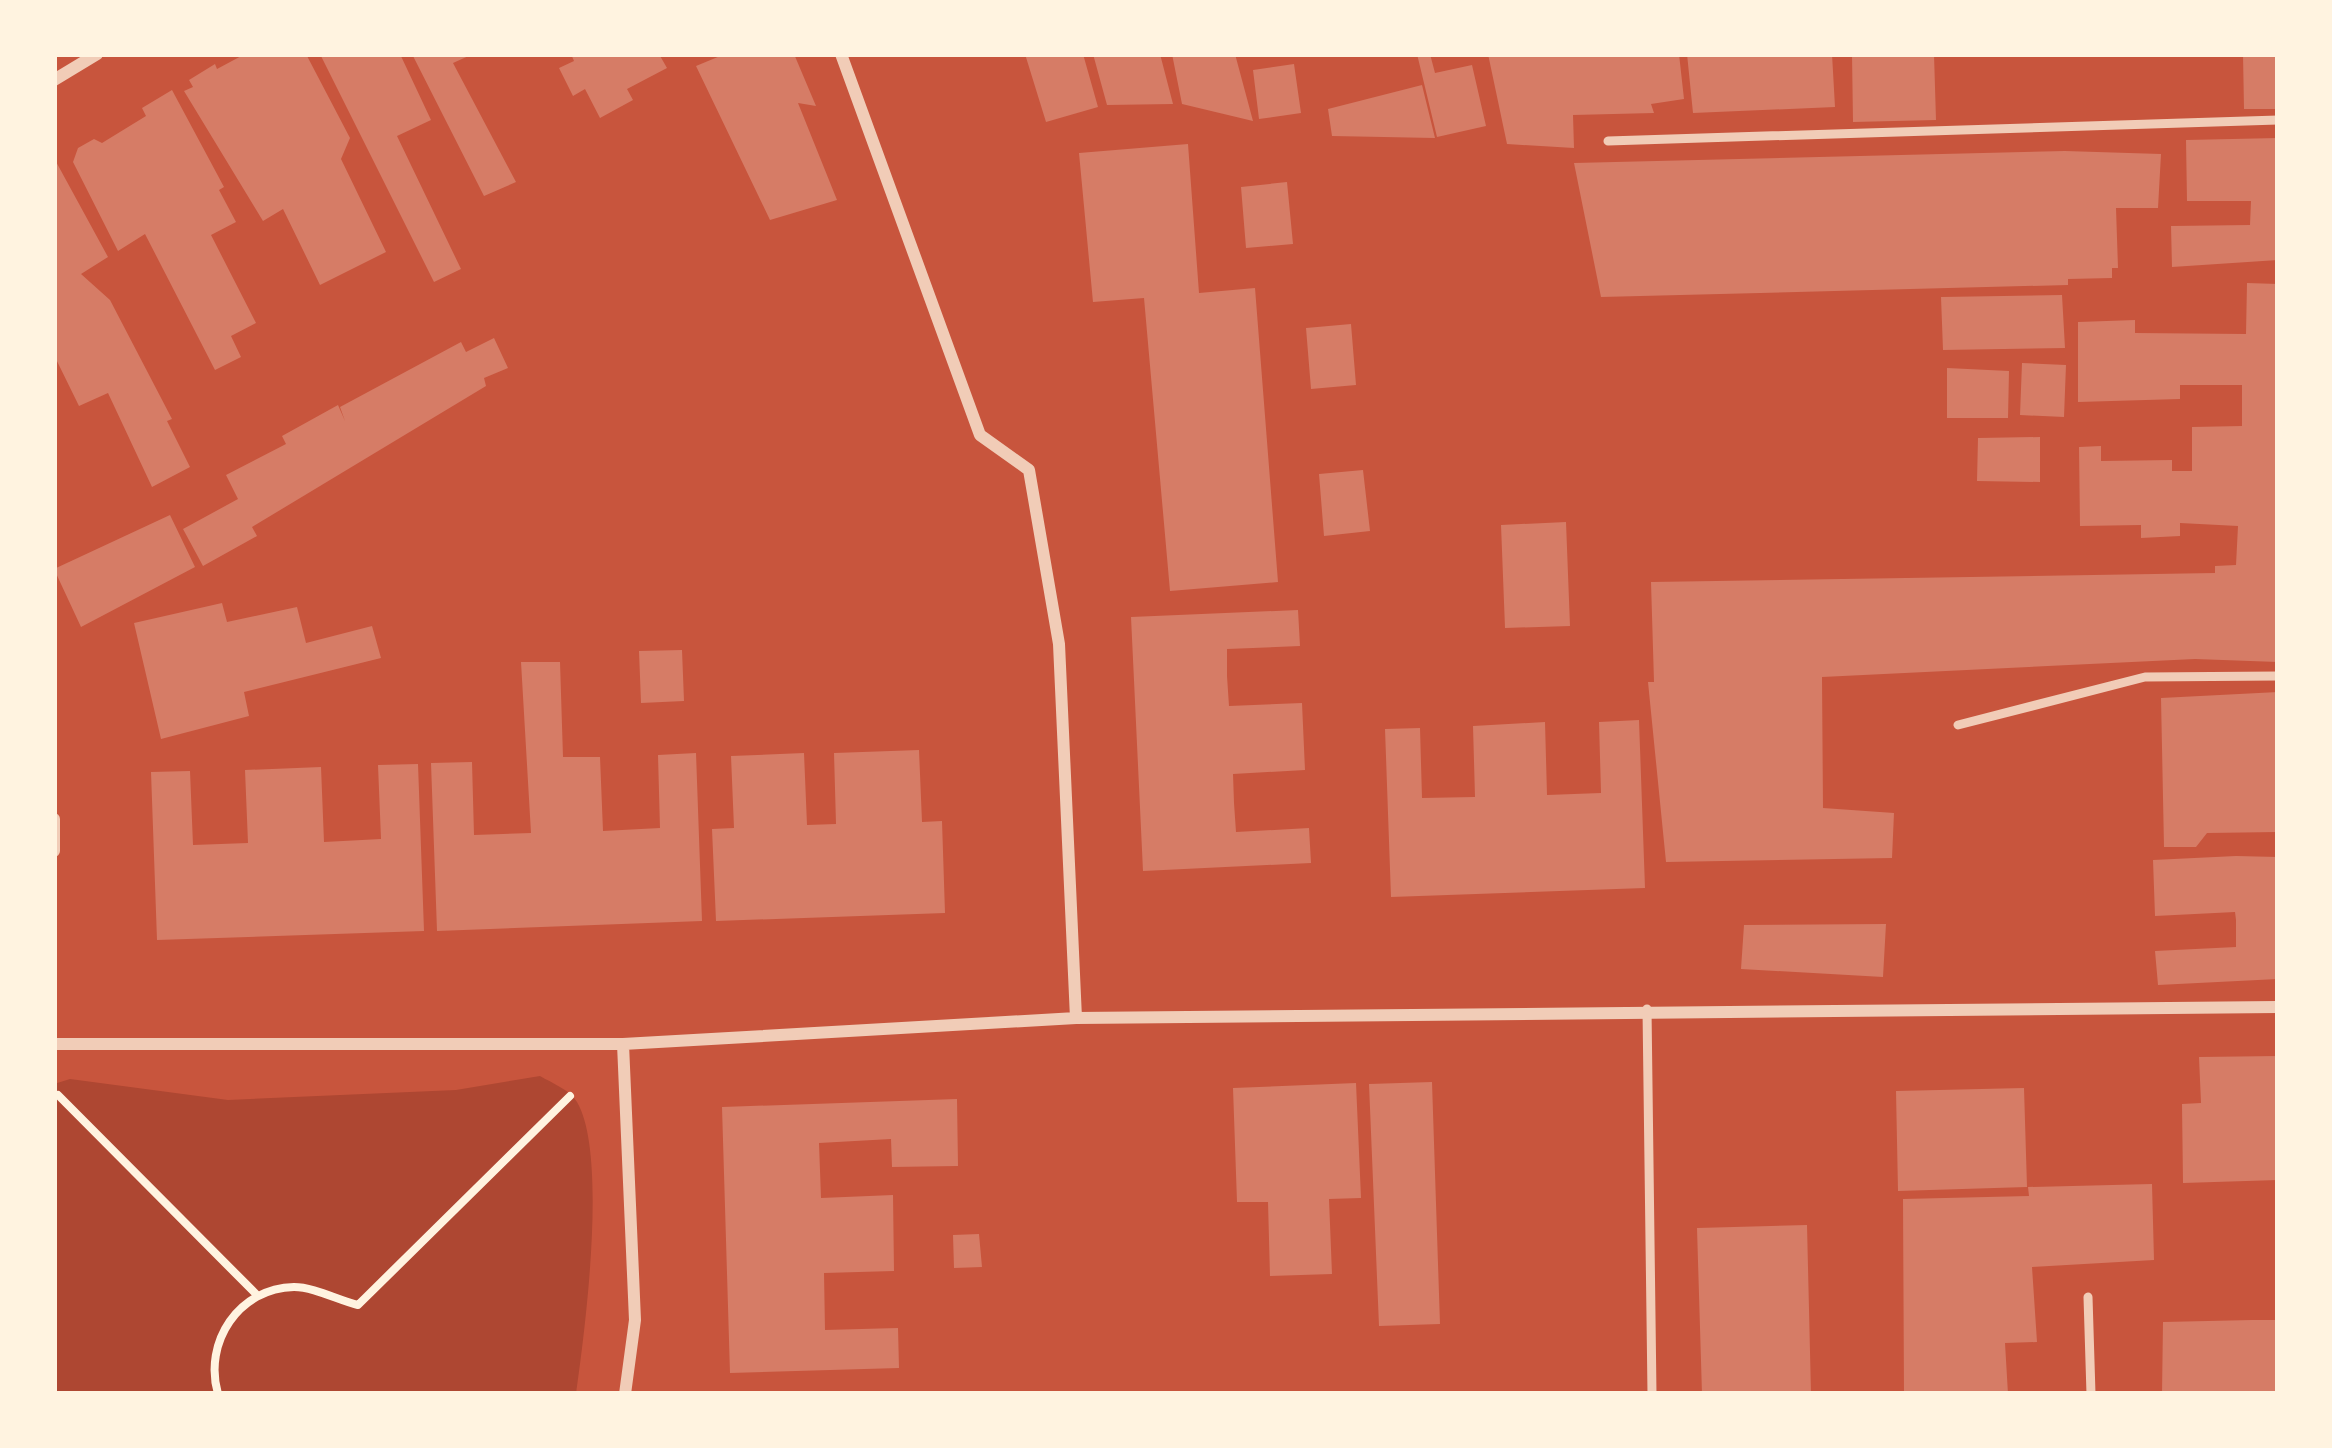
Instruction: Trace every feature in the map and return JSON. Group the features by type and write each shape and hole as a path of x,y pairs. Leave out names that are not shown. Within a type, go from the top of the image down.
{"street":[{"path":"54,80 97,54"},
{"path":"841,54 980,435 1030,470 1058,644 1076,1018"},
{"path":"54,819 54,851"},
{"path":"54,1044 622,1044 1076,1018 2278,1007"},
{"path":"622,1044 635,1320 626,1394"}],"lane":[{"path":"1608,141 2278,120"},
{"path":"1958,725 2145,677 2278,676"},
{"path":"1647,1010 1652,1394"},
{"path":"2088,1297 2091,1394"}],"path":[{"path":"218,1394 214,1355 227,1322 256,1294 298,1287 358,1305 622,1044"},
{"path":"54,1092 256,1294"}],"shaded area":[{"path":"540,1076 577,1102 591,1161 592,1244 576,1394 54,1394 54,1084 70,1079 228,1100 456,1090"}],"building":[{"path":"245,54 306,54 350,138 341,159 386,252 320,285 283,209 263,221 184,91 193,87 189,80 215,64 217,69"},
{"path":"320,54 400,54 431,120 397,136 461,269 434,282"},
{"path":"412,54 473,54 453,63 516,182 484,196"},
{"path":"571,54 659,54 667,68 627,89 633,100 600,118 585,89 573,96 559,68 574,61"},
{"path":"725,54 794,54 816,106 798,103 837,200 770,220 696,66"},
{"path":"1025,54 1083,54 1098,107 1046,122"},
{"path":"1093,54 1160,54 1173,104 1107,105"},
{"path":"1172,54 1235,54 1253,121 1182,104"},
{"path":"1417,54 1430,54 1435,73 1472,65 1486,126 1437,137"},
{"path":"1488,54 1679,54 1684,99 1651,104 1654,113 1573,115 1574,148 1507,144"},
{"path":"1687,54 1832,54 1835,107 1693,113"},
{"path":"1852,54 1934,54 1936,120 1853,122"},
{"path":"2243,54 2278,54 2278,109 2244,109"},
{"path":"1294,64 1301,113 1259,119 1253,70"},
{"path":"1422,85 1435,138 1332,136 1328,109"},
{"path":"172,90 224,187 219,190 236,222 211,235 256,323 231,336 241,357 215,370 145,234 118,251 73,162 78,148 94,139 102,143 146,116 142,108"},
{"path":"2278,138 2278,260 2172,267 2171,226 2250,225 2251,201 2187,201 2186,140"},
{"path":"1188,144 1199,293 1255,288 1278,582 1170,591 1144,298 1093,302 1079,153"},
{"path":"2065,151 2161,154 2158,208 2116,208 2118,268 2112,268 2112,278 2068,279 2068,285 1601,297 1574,163"},
{"path":"54,158 108,257 81,274 110,300 172,419 167,421 190,467 152,487 108,393 79,406 54,355"},
{"path":"1287,182 1293,244 1246,248 1241,187"},
{"path":"2247,283 2278,284 2278,662 2195,659 1822,677 1823,808 1894,813 1892,858 1666,862 1648,682 1654,682 1651,582 2215,573 2215,566 2236,565 2238,526 2180,523 2180,536 2141,538 2141,525 2080,526 2079,447 2101,446 2101,461 2172,460 2172,471 2192,471 2192,427 2242,426 2242,385 2180,385 2180,399 2078,402 2078,322 2135,320 2135,333 2246,334"},
{"path":"2062,295 2065,348 1943,350 1941,297"},
{"path":"1351,324 1356,385 1311,389 1306,328"},
{"path":"494,338 508,368 484,378 486,386 252,527 257,536 203,566 183,529 238,499 226,475 286,444 282,436 338,405 345,421 340,407 461,342 466,352"},
{"path":"2022,363 2066,365 2064,417 2020,415"},
{"path":"1947,368 2009,371 2008,418 1947,418"},
{"path":"2040,437 2040,482 1977,481 1978,438"},
{"path":"1363,470 1370,531 1324,536 1319,474"},
{"path":"170,515 195,567 81,627 54,569"},
{"path":"1566,522 1570,626 1505,628 1501,525"},
{"path":"222,603 227,622 297,607 306,643 372,626 381,658 244,692 249,716 161,739 134,623"},
{"path":"1298,610 1300,646 1227,649 1227,676 1229,706 1302,703 1305,770 1233,774 1234,803 1236,832 1309,828 1311,863 1143,871 1131,617"},
{"path":"682,650 684,701 641,703 639,651"},
{"path":"521,662 560,662 563,757 600,757 603,831 660,828 658,755 696,753 702,921 437,931 431,763 472,762 474,835 531,833"},
{"path":"2278,692 2278,832 2207,833 2196,847 2164,847 2161,698"},
{"path":"1639,720 1645,888 1391,897 1385,729 1420,728 1422,798 1475,797 1473,726 1545,722 1547,795 1601,793 1599,722"},
{"path":"919,750 922,822 942,821 945,913 716,921 712,829 734,828 731,756 804,753 807,825 836,824 834,753"},
{"path":"418,764 424,931 157,940 151,772 190,771 193,845 248,843 245,770 321,767 324,842 381,839 378,765"},
{"path":"2278,857 2278,979 2158,985 2155,951 2236,947 2236,920 2235,912 2155,916 2153,860"},
{"path":"1886,924 1883,977 1741,969 1744,925"},
{"path":"2278,1056 2278,1180 2183,1183 2182,1104 2201,1103 2199,1057"},
{"path":"1432,1082 1440,1324 1379,1326 1369,1084"},
{"path":"1356,1083 1361,1198 1329,1199 1332,1274 1270,1276 1268,1202 1237,1202 1233,1088"},
{"path":"2024,1088 2027,1187 1898,1191 1896,1091"},
{"path":"957,1099 958,1166 892,1167 891,1139 819,1143 821,1198 893,1195 894,1271 824,1273 825,1330 898,1328 899,1368 730,1373 722,1107"},
{"path":"2152,1184 2154,1260 2032,1267 2037,1342 2005,1343 2008,1394 1904,1394 1903,1199 2029,1196 2028,1187"},
{"path":"1807,1225 1811,1394 1702,1394 1697,1228"},
{"path":"979,1234 982,1267 954,1268 953,1235"},
{"path":"2278,1320 2278,1394 2162,1394 2163,1322"}]}
